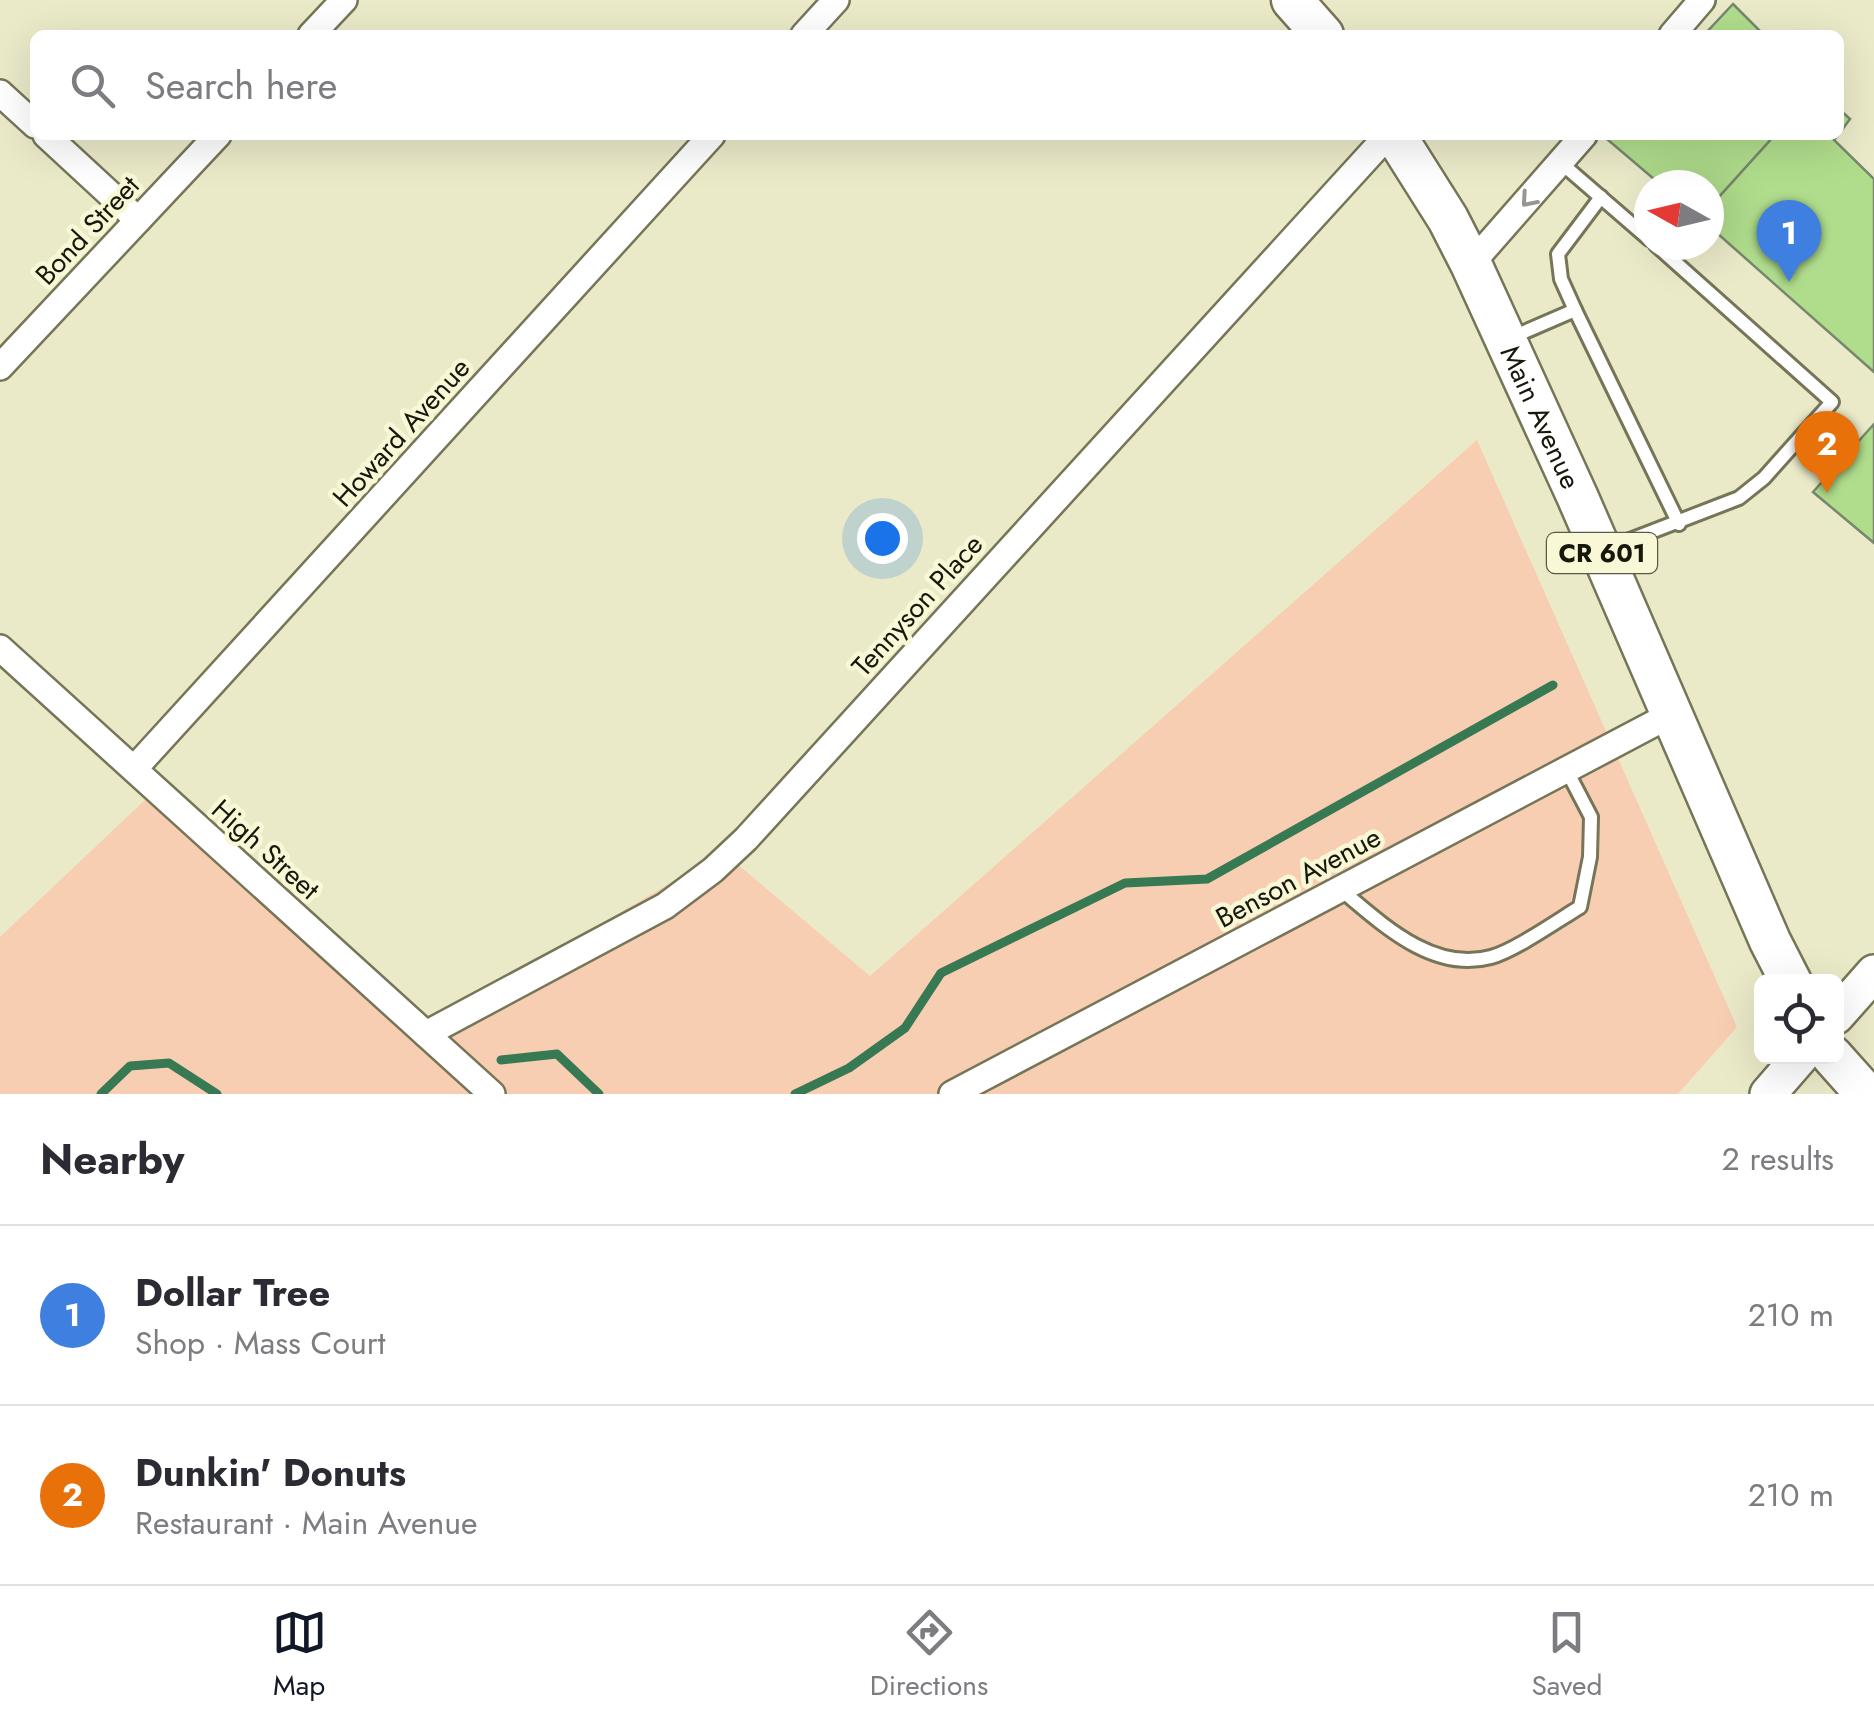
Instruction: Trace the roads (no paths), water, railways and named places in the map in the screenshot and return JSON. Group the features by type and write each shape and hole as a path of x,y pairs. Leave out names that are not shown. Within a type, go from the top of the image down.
{"main road":[{"name":"Main Avenue","path":"1395,140 1448,219 1471,264 1786,974"},
{"path":"1844,1007 1874,974"},
{"path":"1768,1094 1794,1064"},
{"path":"1839,1064 1866,1094"}],"street":[{"path":"316,30 344,0"},
{"path":"809,30 836,0"},
{"path":"1676,30 1702,0"},
{"path":"0,93 30,120"},
{"path":"51,140 138,220"},
{"name":"Bond Street","path":"0,367 213,140"},
{"name":"Howard Avenue","path":"134,769 707,140"},
{"name":"Tennyson Place","path":"426,1034 665,906 746,839 1387,140"},
{"path":"1471,264 1580,140"},
{"name":"High Street","path":"0,648 492,1094"},
{"name":"Benson Avenue","path":"952,1094 1672,714"}],"lane":[{"path":"1560,162 1634,226"},
{"path":"1601,197 1558,254 1561,279 1679,524"},
{"path":"1601,551 1739,498 1764,478 1832,402 1673,260"},
{"path":"1506,340 1575,310"},
{"path":"1340,889 1400,939 1457,960 1492,957 1580,908 1590,857 1592,818 1566,770"}],"waterway":[{"path":"795,1094 849,1068 905,1028 941,973 1125,883 1207,879 1553,685"},
{"path":"501,1060 557,1054 599,1094"},
{"path":"101,1094 130,1066 169,1063 217,1094"}],"place":[{"name":"Dollar Tree","path":"1789,282"},
{"name":"Dunkin' Donuts","path":"1827,493"}]}
